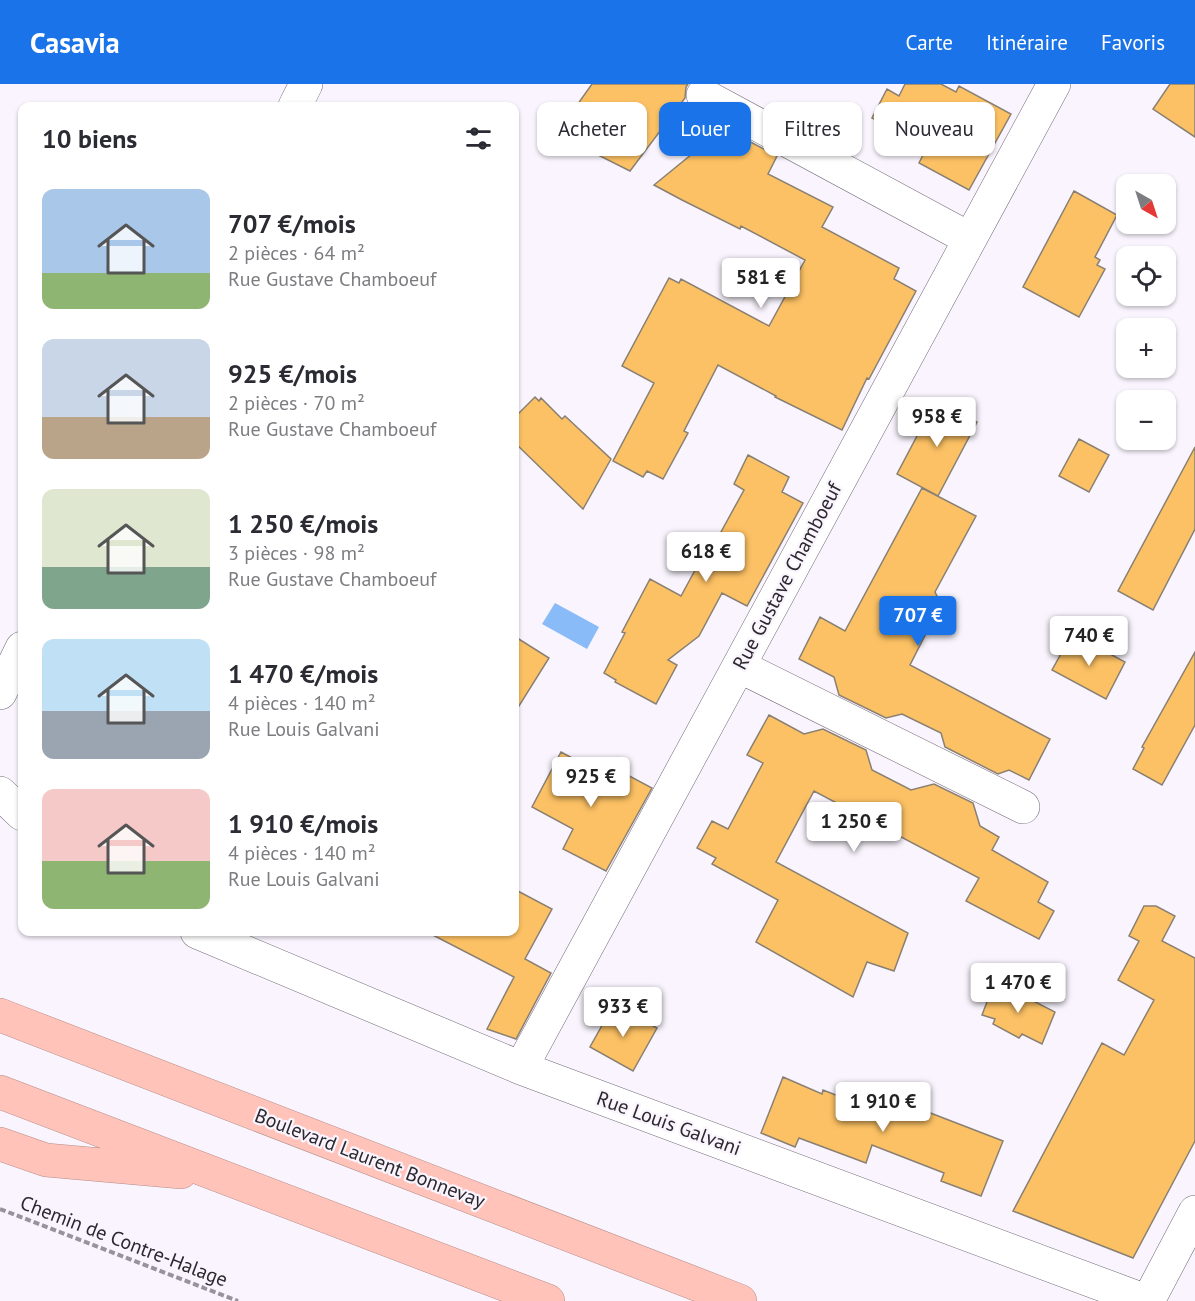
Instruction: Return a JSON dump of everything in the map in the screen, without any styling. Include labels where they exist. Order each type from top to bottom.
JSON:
[{"type":"highway","name":"Boulevard Laurent Bonnevay","points":[[0,1015],[740,1301]]},
{"type":"highway","points":[[0,1092],[548,1301]]},
{"type":"highway","points":[[0,1144],[46,1160],[220,1176]]},
{"type":"street","points":[[297,102],[306,84]]},
{"type":"street","name":"Rue Gustave Chamboeuf","points":[[521,1068],[1054,84]]},
{"type":"street","points":[[703,95],[970,239]]},
{"type":"street","points":[[0,693],[18,656]]},
{"type":"street","points":[[739,666],[1023,807]]},
{"type":"street","points":[[0,793],[18,810]]},
{"type":"street","name":"Rue Louis Galvani","points":[[207,936],[521,1068],[1147,1301]]},
{"type":"street","points":[[1147,1301],[1195,1212]]},
{"type":"path","name":"Chemin de Contre-Halage","points":[[0,1209],[238,1301]]},
{"type":"water","points":[[555,603],[599,627],[587,649],[542,624]]},
{"type":"building","points":[[592,84],[688,84],[682,102],[659,102],[659,133],[647,148],[647,102],[579,102]]},
{"type":"building","points":[[905,84],[941,84],[956,92],[959,86],[989,102],[880,102],[887,89],[899,96]]},
{"type":"building","points":[[1170,84],[1195,84],[1195,137],[1153,109]]},
{"type":"building","points":[[995,105],[1011,114],[995,143]]},
{"type":"building","points":[[751,142],[763,149],[763,156],[777,156],[768,174],[833,207],[822,227],[899,268],[894,279],[916,291],[869,379],[867,378],[842,430],[775,397],[718,365],[684,431],[688,433],[663,479],[647,471],[643,477],[613,461],[654,383],[622,366],[669,278],[679,283],[681,279],[769,326],[805,260],[741,226],[740,229],[654,185],[690,156],[751,156]]},
{"type":"building","points":[[600,156],[641,156],[630,171]]},
{"type":"building","points":[[922,156],[988,156],[969,190],[919,163]]},
{"type":"building","points":[[1074,191],[1116,214],[1095,257],[1100,260],[1097,265],[1105,269],[1079,317],[1023,287]]},
{"type":"building","points":[[535,397],[539,401],[541,398],[562,419],[565,416],[611,459],[583,509],[519,447],[519,413]]},
{"type":"building","points":[[936,400],[977,422],[938,496],[897,474]]},
{"type":"building","points":[[1079,439],[1109,455],[1089,492],[1059,476]]},
{"type":"building","points":[[1195,447],[1195,529],[1153,610],[1118,591]]},
{"type":"building","points":[[748,455],[789,477],[782,492],[803,503],[747,606],[722,593],[699,636],[668,660],[677,665],[656,704],[615,682],[616,680],[604,673],[625,633],[622,632],[650,579],[681,596],[712,539],[716,541],[744,490],[734,484]]},
{"type":"building","points":[[922,488],[976,516],[935,592],[941,604],[910,665],[1050,739],[1029,780],[1009,770],[998,774],[945,747],[941,733],[902,714],[886,718],[839,695],[834,677],[799,659],[820,617],[845,631]]},
{"type":"building","points":[[1077,636],[1125,662],[1106,699],[1052,670],[1067,643],[1072,646]]},
{"type":"building","points":[[519,639],[549,658],[519,706]]},
{"type":"building","points":[[1195,652],[1195,725],[1162,785],[1133,769],[1144,748],[1142,747]]},
{"type":"building","points":[[769,715],[804,734],[823,729],[866,750],[872,770],[911,790],[934,784],[973,803],[980,826],[999,837],[992,850],[1048,882],[1038,902],[1054,911],[1039,939],[966,901],[979,878],[814,791],[776,862],[908,933],[894,971],[867,962],[853,997],[756,942],[778,900],[712,864],[716,858],[697,848],[712,821],[728,829],[763,763],[747,755]]},
{"type":"building","points":[[561,752],[615,781],[620,771],[652,788],[606,871],[563,849],[573,829],[532,807]]},
{"type":"building","points":[[519,892],[552,909],[525,959],[551,973],[516,1039],[487,1029],[514,977],[435,936],[519,936]]},
{"type":"building","points":[[1144,906],[1156,906],[1175,916],[1162,941],[1195,958],[1195,1141],[1133,1258],[1013,1211],[1102,1043],[1124,1055],[1154,1000],[1118,980],[1139,941],[1129,936]]},
{"type":"building","points":[[995,981],[1055,1012],[1042,1044],[1022,1034],[1019,1038],[993,1024],[995,1019],[982,1015]]},
{"type":"building","points":[[614,1004],[657,1028],[633,1071],[590,1047]]},
{"type":"building","points":[[783,1077],[822,1094],[823,1090],[841,1097],[844,1090],[885,1109],[889,1097],[1003,1141],[981,1196],[941,1181],[944,1173],[872,1145],[866,1163],[799,1138],[795,1147],[761,1133]]}]
